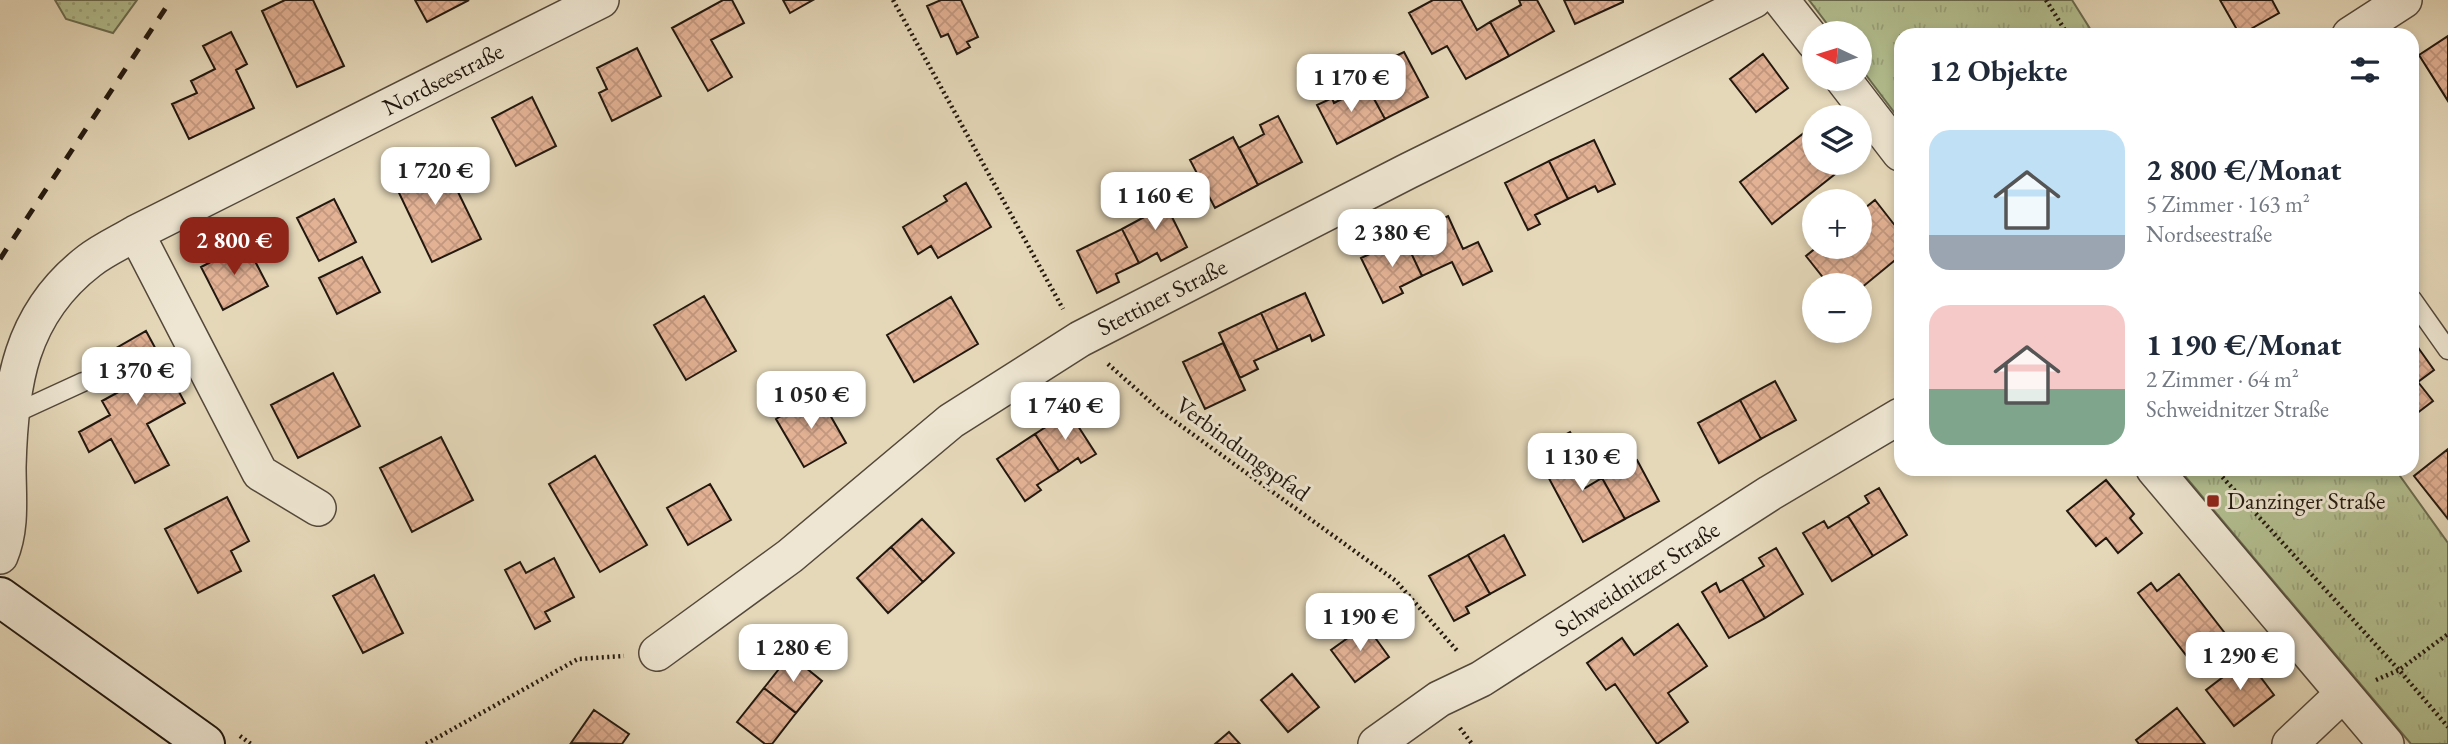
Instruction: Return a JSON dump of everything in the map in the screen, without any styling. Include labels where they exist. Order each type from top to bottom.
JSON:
[{"type":"main road","points":[[0,597],[205,744]]},
{"type":"street","name":"Nordseestraße","points":[[0,556],[8,537],[9,416],[17,369],[29,333],[50,300],[89,261],[136,233],[601,0]]},
{"type":"street","name":"Stettiner Straße","points":[[657,653],[790,556],[951,421],[1080,339],[1408,171],[1754,0]]},
{"type":"street","points":[[1781,0],[1802,27]]},
{"type":"street","points":[[2361,28],[2404,0]]},
{"type":"street","points":[[1852,91],[1894,145]]},
{"type":"street","points":[[136,233],[260,473],[318,508]]},
{"type":"street","name":"Schweidnitzer Straße","points":[[1376,744],[1439,699],[1481,679],[1770,493],[1894,420]]},
{"type":"street","points":[[2160,476],[2386,744]]},
{"type":"street","points":[[2290,744],[2343,694]]},
{"type":"lane","points":[[2419,309],[2448,350]]},
{"type":"lane","points":[[9,416],[83,382]]},
{"type":"path","name":"Verbindungspfad","points":[[893,0],[1080,339],[1162,412],[1396,581],[1481,679]]},
{"type":"path","points":[[2046,0],[2064,28]]},
{"type":"path","points":[[2221,476],[2448,727]]},
{"type":"path","points":[[2399,670],[2448,634]]},
{"type":"path","points":[[426,744],[578,659],[657,653]]},
{"type":"green space","points":[[55,0],[137,0],[113,33],[66,19]]},
{"type":"green space","points":[[1809,0],[2072,0],[2090,28],[1894,28],[1894,112],[1872,83],[1872,21],[1825,21]]},
{"type":"green space","points":[[2185,476],[2400,476],[2448,543],[2448,744],[2411,744]]},
{"type":"building","points":[[285,0],[313,0],[344,66],[297,87],[262,11]]},
{"type":"building","points":[[415,0],[469,0],[427,22]]},
{"type":"building","points":[[723,0],[732,0],[744,23],[711,40],[732,77],[708,91],[672,28]]},
{"type":"building","points":[[783,0],[813,0],[790,13]]},
{"type":"building","points":[[941,0],[961,0],[978,37],[967,42],[970,47],[957,54],[948,34],[941,37],[927,6]]},
{"type":"building","points":[[1433,0],[1461,0],[1477,30],[1490,22],[1509,56],[1466,79],[1447,46],[1432,54],[1409,13]]},
{"type":"building","points":[[1519,0],[1537,0],[1554,31],[1509,56],[1490,22],[1521,5]]},
{"type":"building","points":[[1564,0],[1623,0],[1623,2],[1575,24]]},
{"type":"building","points":[[2220,0],[2272,0],[2279,13],[2252,28],[2236,28]]},
{"type":"building","points":[[231,32],[247,64],[236,70],[254,108],[189,139],[172,104],[197,93],[191,81],[215,69],[203,46]]},
{"type":"building","points":[[2448,36],[2448,101],[2419,55]]},
{"type":"building","points":[[637,48],[661,96],[612,121],[599,93],[607,89],[597,68]]},
{"type":"building","points":[[1404,52],[1428,97],[1385,119],[1367,86],[1395,71],[1389,59]]},
{"type":"building","points":[[1763,54],[1788,88],[1756,112],[1730,79]]},
{"type":"building","points":[[1367,86],[1385,119],[1337,144],[1317,105],[1332,98],[1334,103]]},
{"type":"building","points":[[532,97],[556,146],[516,166],[492,118]]},
{"type":"building","points":[[1278,116],[1302,162],[1258,185],[1239,148],[1264,134],[1260,125]]},
{"type":"building","points":[[1802,134],[1802,175],[1834,175],[1816,189],[1802,189],[1802,200],[1772,224],[1740,182]]},
{"type":"building","points":[[1233,137],[1258,185],[1215,208],[1190,160]]},
{"type":"building","points":[[1594,140],[1615,184],[1598,192],[1595,186],[1568,199],[1549,161]]},
{"type":"building","points":[[438,151],[481,239],[432,262],[390,174]]},
{"type":"building","points":[[1549,161],[1568,199],[1535,215],[1540,224],[1528,230],[1505,183]]},
{"type":"building","points":[[966,183],[991,227],[938,258],[931,246],[918,254],[903,227],[947,201],[944,196]]},
{"type":"building","points":[[1160,193],[1187,247],[1161,261],[1157,253],[1139,263],[1122,229],[1148,215],[1142,202]]},
{"type":"building","points":[[334,199],[356,242],[319,261],[297,218]]},
{"type":"building","points":[[1875,200],[1894,224],[1894,261],[1872,279],[1872,273],[1819,273],[1808,259],[1872,259],[1872,202]]},
{"type":"building","points":[[1448,216],[1463,249],[1478,242],[1492,271],[1463,285],[1452,262],[1422,276],[1404,238]]},
{"type":"building","points":[[1122,229],[1139,263],[1116,274],[1119,282],[1097,293],[1077,251]]},
{"type":"building","points":[[1404,238],[1422,276],[1400,287],[1403,293],[1383,303],[1361,258]]},
{"type":"building","points":[[246,244],[268,286],[223,310],[201,267]]},
{"type":"building","points":[[362,257],[380,292],[337,314],[319,278]]},
{"type":"building","points":[[1305,293],[1324,335],[1312,341],[1310,335],[1278,350],[1261,313]]},
{"type":"building","points":[[704,296],[736,351],[686,380],[654,325]]},
{"type":"building","points":[[951,297],[978,344],[914,382],[887,335]]},
{"type":"building","points":[[1261,313],[1278,350],[1254,361],[1258,369],[1240,378],[1219,333]]},
{"type":"building","points":[[146,331],[185,403],[147,424],[169,465],[135,483],[111,439],[89,452],[79,432],[110,415],[102,401],[124,389],[106,354]]},
{"type":"building","points":[[1223,343],[1245,390],[1205,409],[1183,362]]},
{"type":"building","points":[[2419,349],[2434,370],[2419,381]]},
{"type":"building","points":[[333,373],[360,426],[298,458],[271,405]]},
{"type":"building","points":[[1775,381],[1796,420],[1761,439],[1740,400]]},
{"type":"building","points":[[2419,383],[2433,401],[2419,412]]},
{"type":"building","points":[[818,394],[846,443],[804,467],[776,419]]},
{"type":"building","points":[[1740,400],[1761,439],[1719,463],[1698,423]]},
{"type":"building","points":[[1069,412],[1096,454],[1081,463],[1078,458],[1059,471],[1035,434]]},
{"type":"building","points":[[1570,432],[1587,463],[1576,470],[1585,488],[1602,478],[1625,519],[1583,542],[1545,471],[1563,461],[1552,442]]},
{"type":"building","points":[[1035,434],[1059,471],[1037,485],[1041,490],[1025,501],[997,459]]},
{"type":"building","points":[[441,437],[473,500],[412,532],[380,468]]},
{"type":"building","points":[[2448,449],[2448,519],[2414,476],[2419,476],[2419,472]]},
{"type":"building","points":[[595,456],[647,545],[600,572],[549,484]]},
{"type":"building","points":[[1637,460],[1659,501],[1625,519],[1602,478]]},
{"type":"building","points":[[2106,480],[2134,514],[2130,518],[2142,533],[2118,553],[2106,538],[2096,546],[2067,511]]},
{"type":"building","points":[[710,484],[731,520],[688,545],[667,508]]},
{"type":"building","points":[[1879,488],[1907,535],[1873,556],[1848,516],[1869,503],[1865,496]]},
{"type":"building","points":[[227,497],[249,541],[231,551],[241,571],[198,593],[165,529]]},
{"type":"building","points":[[1848,516],[1873,556],[1832,581],[1803,533],[1824,521],[1828,528]]},
{"type":"building","points":[[922,519],[954,553],[923,582],[891,547]]},
{"type":"building","points":[[1504,535],[1525,575],[1490,594],[1468,555]]},
{"type":"building","points":[[891,547],[923,582],[888,613],[857,578]]},
{"type":"building","points":[[1776,548],[1803,594],[1765,618],[1742,579],[1764,566],[1759,558]]},
{"type":"building","points":[[1468,555],[1490,594],[1466,607],[1469,613],[1454,621],[1429,576]]},
{"type":"building","points":[[554,558],[574,597],[545,612],[550,621],[535,629],[505,570],[520,562],[526,573]]},
{"type":"building","points":[[2179,574],[2231,641],[2196,668],[2138,593],[2151,583],[2157,591]]},
{"type":"building","points":[[374,575],[403,633],[363,653],[333,596]]},
{"type":"building","points":[[1742,579],[1765,618],[1729,638],[1702,592],[1716,583],[1720,592]]},
{"type":"building","points":[[1678,624],[1707,666],[1668,693],[1688,722],[1657,744],[1615,684],[1606,690],[1587,663],[1622,638],[1634,655]]},
{"type":"building","points":[[1366,625],[1389,657],[1355,682],[1331,650]]},
{"type":"building","points":[[790,655],[822,681],[796,713],[764,688]]},
{"type":"building","points":[[2247,659],[2274,695],[2234,726],[2206,690]]},
{"type":"building","points":[[1292,674],[1319,707],[1288,732],[1261,700]]},
{"type":"building","points":[[764,688],[796,713],[772,744],[765,744],[737,722]]},
{"type":"building","points":[[2177,708],[2205,744],[2139,744],[2136,740]]},
{"type":"building","points":[[594,710],[629,734],[622,744],[571,743]]},
{"type":"building","points":[[1229,732],[1240,744],[1215,744]]},
{"type":"railway","points":[[0,259],[171,0]]},
{"type":"place","name":"Danzinger Straße","points":[[2213,501]]}]
